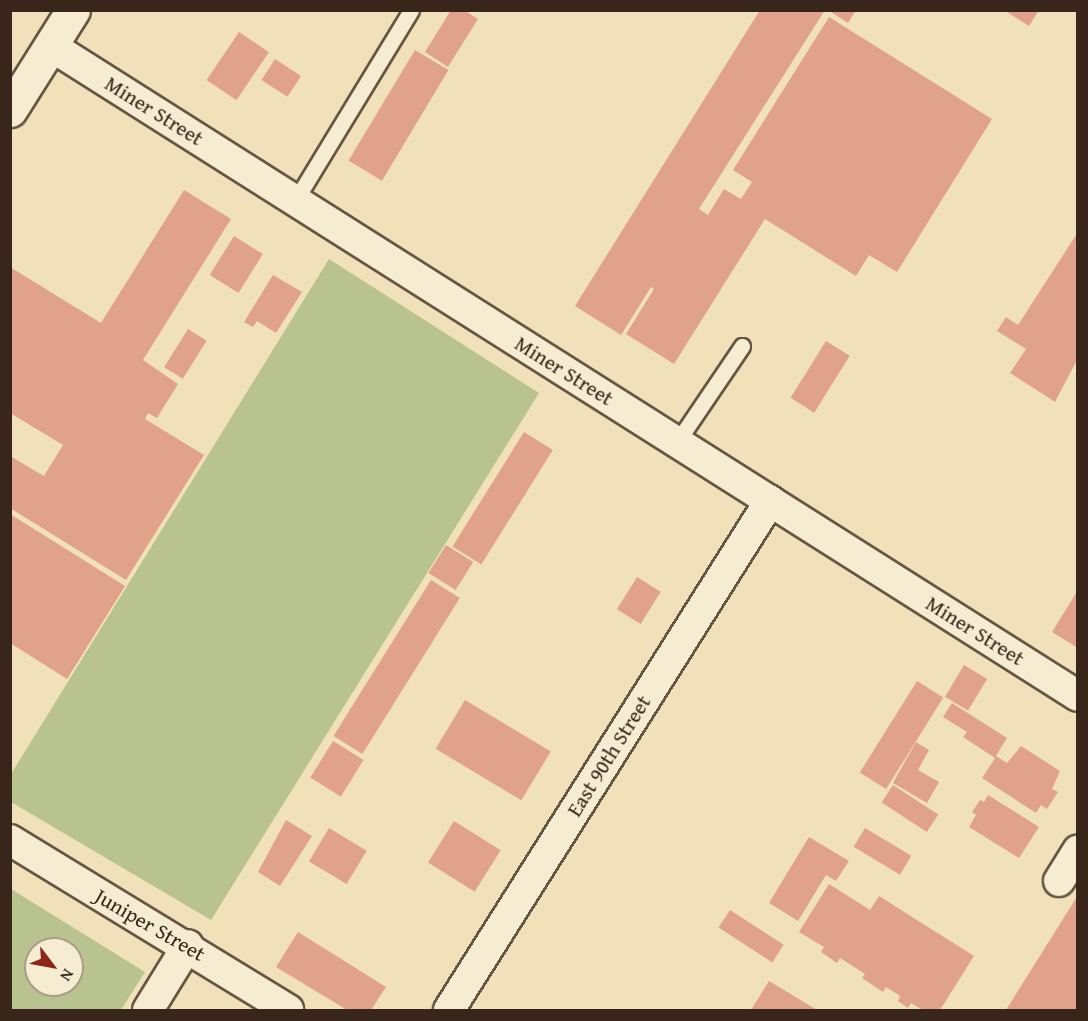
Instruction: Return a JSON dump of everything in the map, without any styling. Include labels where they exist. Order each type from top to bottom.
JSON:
[{"type":"street","points":[[10,110],[73,10]]},
{"type":"street","name":"Miner Street","points":[[51,46],[1077,696]]},
{"type":"street","name":"East 90th Street","points":[[449,1011],[770,501]]},
{"type":"street","name":"Juniper Street","points":[[10,840],[188,945],[288,1011]]},
{"type":"street","points":[[1059,881],[1077,851]]},
{"type":"street","points":[[148,1011],[188,945]]},
{"type":"lane","points":[[295,201],[411,10]]},
{"type":"lane","points":[[677,442],[742,346]]},
{"type":"green space","points":[[329,259],[539,393],[211,920],[11,802],[11,774]]},
{"type":"green space","points":[[11,889],[145,972],[121,1010],[11,1010]]},
{"type":"building","points":[[451,10],[464,10],[478,19],[448,67],[425,52]]},
{"type":"building","points":[[760,10],[825,10],[699,209],[708,215],[724,189],[741,199],[752,182],[733,170],[829,17],[992,119],[897,272],[869,255],[856,276],[765,219],[674,364],[626,334],[654,289],[651,287],[621,335],[575,306]]},
{"type":"building","points":[[828,10],[856,10],[848,23]]},
{"type":"building","points":[[1004,10],[1039,10],[1029,26]]},
{"type":"building","points":[[239,32],[269,52],[236,100],[207,80]]},
{"type":"building","points":[[415,50],[448,70],[382,181],[349,161]]},
{"type":"building","points":[[275,59],[301,76],[287,97],[261,80]]},
{"type":"building","points":[[184,190],[231,219],[143,360],[178,384],[157,418],[148,413],[145,419],[204,455],[126,580],[10,508],[10,456],[44,476],[63,445],[10,413],[10,267],[101,323]]},
{"type":"building","points":[[1078,232],[1078,358],[1055,402],[1010,373],[1026,349],[997,331],[1006,317],[1018,325]]},
{"type":"building","points":[[234,236],[263,254],[238,293],[210,275]]},
{"type":"building","points":[[273,275],[302,292],[276,333],[257,321],[253,327],[244,322]]},
{"type":"building","points":[[188,329],[207,341],[183,379],[164,367]]},
{"type":"building","points":[[826,341],[850,356],[814,413],[790,398]]},
{"type":"building","points":[[524,432],[553,450],[481,565],[452,546]]},
{"type":"building","points":[[10,514],[125,586],[67,679],[10,643]]},
{"type":"building","points":[[446,545],[473,562],[456,590],[429,573]]},
{"type":"building","points":[[637,577],[661,592],[641,624],[617,609]]},
{"type":"building","points":[[431,580],[460,598],[362,754],[333,736]]},
{"type":"building","points":[[1078,590],[1078,648],[1052,632]]},
{"type":"building","points":[[964,665],[987,679],[968,711],[945,697]]},
{"type":"building","points":[[917,681],[943,697],[886,789],[860,773]]},
{"type":"building","points":[[465,700],[551,752],[521,800],[436,749]]},
{"type":"building","points":[[952,703],[1007,738],[996,756],[1007,763],[1021,746],[1060,771],[1052,789],[1058,792],[1047,809],[1041,805],[1036,813],[982,778],[995,758],[963,737],[967,732],[943,717]]},
{"type":"building","points":[[333,741],[364,760],[341,797],[310,777]]},
{"type":"building","points":[[916,742],[929,750],[918,770],[939,782],[927,803],[893,783]]},
{"type":"building","points":[[893,785],[938,814],[927,832],[882,803]]},
{"type":"building","points":[[988,795],[1039,827],[1019,858],[969,827],[976,815],[972,812],[980,800],[984,802]]},
{"type":"building","points":[[286,820],[312,836],[280,886],[258,872]]},
{"type":"building","points":[[454,821],[501,850],[475,892],[428,863]]},
{"type":"building","points":[[329,828],[367,851],[347,884],[309,861]]},
{"type":"building","points":[[865,828],[911,856],[900,875],[854,847]]},
{"type":"building","points":[[809,837],[849,861],[836,881],[826,875],[798,921],[769,903]]},
{"type":"building","points":[[829,884],[870,910],[879,896],[974,956],[940,1010],[923,1010],[911,1003],[908,1008],[898,1001],[900,996],[886,987],[883,992],[862,978],[865,974],[840,958],[837,963],[821,952],[824,947],[799,932]]},
{"type":"building","points":[[1078,895],[1078,1010],[1006,1010]]},
{"type":"building","points":[[730,910],[784,945],[772,962],[719,928]]},
{"type":"building","points":[[298,932],[386,987],[371,1010],[347,1010],[276,967]]},
{"type":"building","points":[[769,981],[817,1010],[751,1010]]}]
